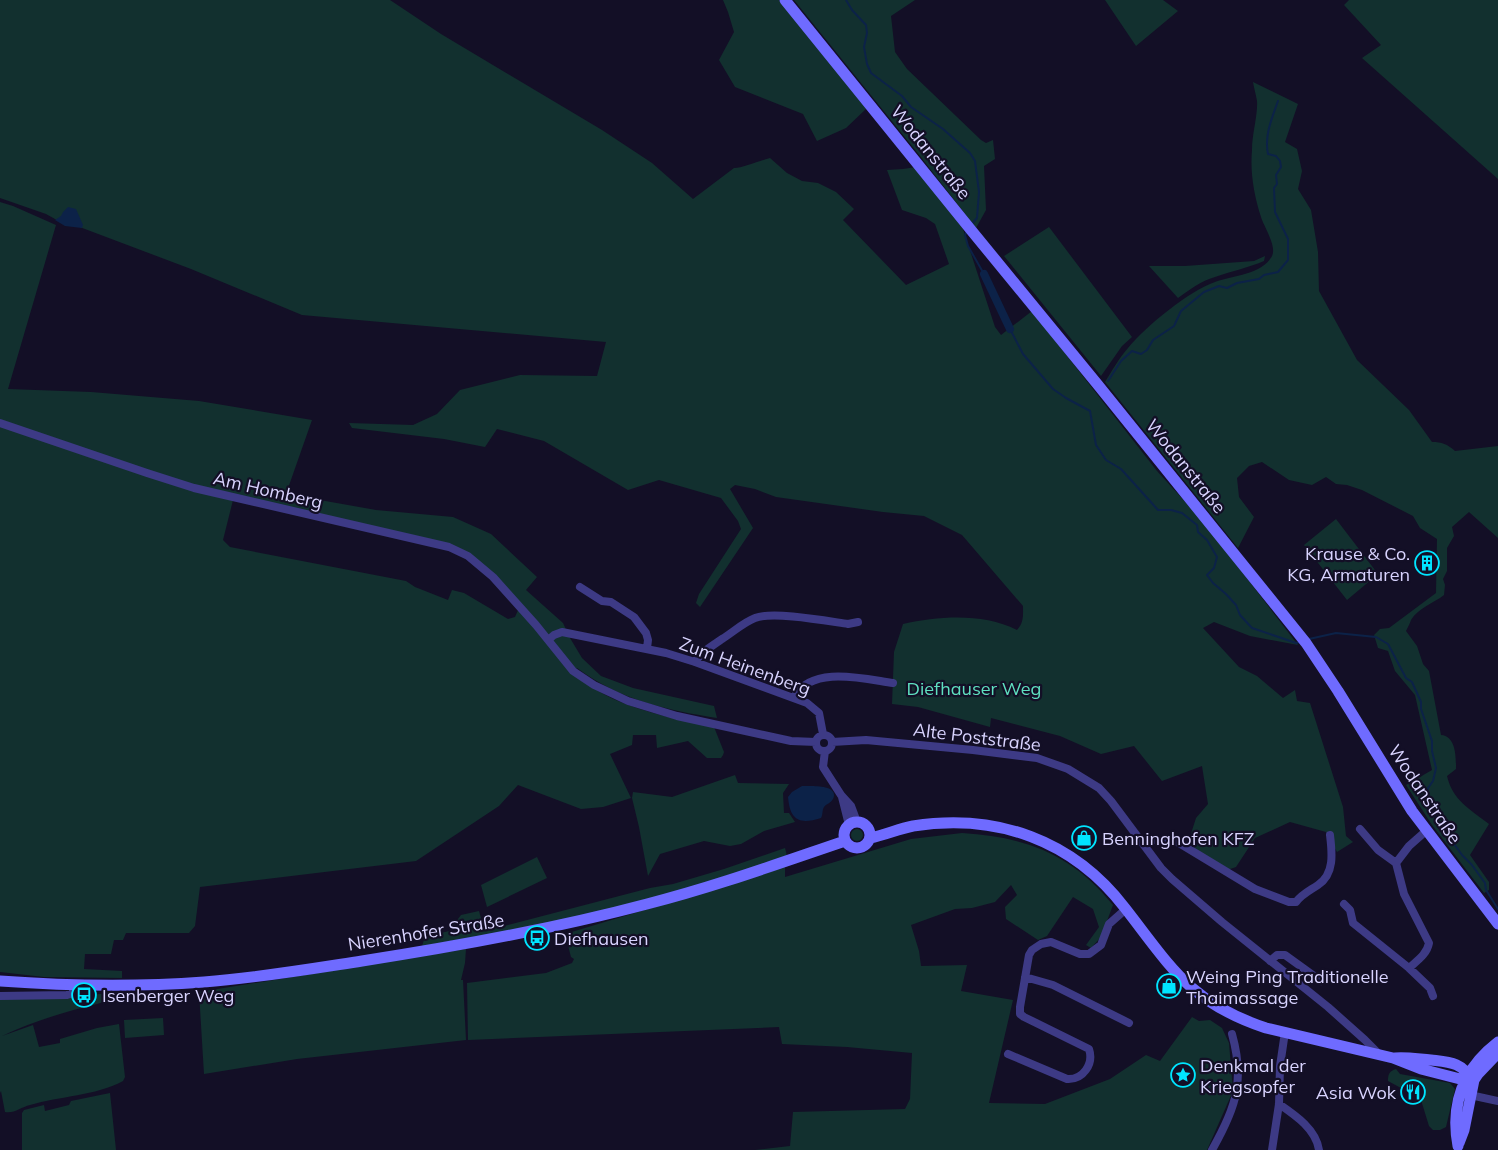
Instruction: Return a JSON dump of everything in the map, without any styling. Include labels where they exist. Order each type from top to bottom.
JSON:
[{"type":"main road","name":"Wodanstraße","points":[[785,0],[1303,640],[1338,691],[1426,831],[1498,924]]},
{"type":"main road","points":[[861,828],[866,845],[859,848],[850,846],[845,841],[844,833],[861,828],[896,830],[934,824],[967,822],[996,826],[1024,834],[1062,850],[1105,884],[1172,969],[1200,995],[1221,1009],[1247,1022],[1379,1054],[1421,1069],[1470,1081]]},
{"type":"main road","name":"Nierenhofer Straße","points":[[0,982],[74,985],[153,985],[206,982],[273,974],[470,944],[535,931],[691,892],[845,841]]},
{"type":"main road","points":[[1393,1058],[1411,1057],[1455,1064],[1496,1048]]},
{"type":"main road","points":[[1458,1148],[1455,1124],[1460,1093],[1496,1048]]},
{"type":"main road","points":[[1455,1064],[1470,1081],[1464,1130],[1458,1148]]},
{"type":"street","name":"Am Homberg","points":[[0,423],[194,488],[449,547],[468,556],[493,577],[517,602],[548,640]]},
{"type":"street","points":[[580,587],[602,601],[611,602],[634,618],[646,633],[648,640],[647,648]]},
{"type":"street","points":[[695,662],[702,653],[754,618],[778,616],[848,624],[858,622]]},
{"type":"street","name":"Zum Heinenberg","points":[[548,640],[554,634],[562,632],[647,648],[695,662],[807,703],[819,713],[823,734]]},
{"type":"street","points":[[548,640],[573,671],[594,685],[628,701],[677,716],[791,741],[816,742]]},
{"type":"street","points":[[794,697],[799,690],[824,677],[844,677],[892,684]]},
{"type":"street","points":[[816,742],[823,734],[829,736],[832,742],[831,747],[825,751],[823,767],[841,795],[851,806],[861,828]]},
{"type":"street","name":"Alte Poststraße","points":[[832,742],[866,740],[973,750],[1045,760],[1068,769],[1099,788],[1172,879],[1328,1007],[1379,1054]]},
{"type":"street","points":[[816,742],[818,747],[825,751]]},
{"type":"street","points":[[1360,829],[1378,850],[1396,863],[1404,894],[1429,942],[1424,955],[1409,968]]},
{"type":"street","points":[[1396,863],[1409,846],[1426,831]]},
{"type":"street","points":[[1144,844],[1150,840],[1174,840],[1255,890],[1289,902],[1296,902],[1300,896],[1322,883],[1326,876],[1332,858],[1330,835]]},
{"type":"street","points":[[1344,904],[1350,910],[1354,922],[1409,968],[1430,988],[1433,996]]},
{"type":"street","points":[[1008,1054],[1071,1080],[1079,1076],[1087,1068],[1090,1061],[1089,1049],[1020,1014],[1029,955],[1036,947],[1046,942],[1051,942],[1080,954],[1090,954],[1100,945],[1109,924],[1126,909]]},
{"type":"street","points":[[1270,961],[1277,955],[1285,955],[1321,981]]},
{"type":"street","points":[[1025,977],[1052,985],[1129,1024]]},
{"type":"street","points":[[0,996],[67,995],[73,992],[74,985]]},
{"type":"street","points":[[1272,1150],[1279,1104],[1280,1066],[1285,1032]]},
{"type":"street","points":[[1212,1150],[1236,1093],[1237,1062],[1232,1034]]},
{"type":"street","points":[[1470,1081],[1498,1101]]},
{"type":"street","points":[[1279,1104],[1295,1115],[1312,1132],[1320,1150]]},
{"type":"green space","name":"Diefhauser Weg","points":[[0,0],[390,0],[441,34],[602,130],[652,163],[693,199],[734,168],[770,158],[787,173],[802,181],[818,183],[836,192],[854,209],[843,220],[906,285],[949,264],[935,224],[926,218],[902,210],[887,170],[916,167],[963,229],[995,327],[1001,335],[1032,311],[1157,471],[1220,543],[1298,645],[1250,636],[1214,622],[1203,628],[1239,667],[1257,676],[1283,698],[1295,690],[1297,701],[1310,703],[1343,807],[1346,836],[1353,842],[1337,852],[1326,832],[1290,822],[1255,838],[1236,867],[1227,870],[1188,843],[1196,818],[1208,804],[1202,766],[1162,781],[1134,746],[1101,754],[1060,736],[991,718],[990,727],[918,707],[892,704],[894,652],[903,624],[932,619],[961,618],[990,621],[1017,630],[1023,619],[1023,606],[962,535],[924,516],[776,497],[755,489],[735,485],[730,489],[753,528],[700,607],[696,603],[699,594],[741,529],[738,521],[721,498],[659,480],[628,490],[544,441],[497,429],[485,447],[444,439],[352,428],[349,423],[413,425],[437,414],[460,390],[520,375],[597,376],[606,342],[302,315],[191,269],[77,226],[64,224],[46,214],[0,198]]},
{"type":"green space","points":[[723,0],[779,0],[867,108],[846,128],[817,141],[803,114],[735,87],[719,60],[734,32]]},
{"type":"green space","points":[[794,0],[915,0],[891,16],[895,52],[907,69],[981,140],[986,143],[993,140],[995,159],[984,166],[986,210],[976,228],[920,156]]},
{"type":"green space","points":[[1105,0],[1163,0],[1178,11],[1136,46]]},
{"type":"green space","points":[[1349,0],[1498,0],[1498,179],[1362,58],[1381,45],[1344,5]]},
{"type":"green space","points":[[1253,82],[1298,104],[1285,142],[1297,149],[1302,171],[1298,189],[1311,210],[1318,252],[1319,291],[1357,360],[1409,410],[1432,442],[1439,442],[1455,451],[1498,446],[1498,538],[1469,512],[1452,527],[1454,536],[1447,548],[1447,571],[1443,579],[1445,585],[1444,595],[1418,612],[1411,620],[1406,631],[1417,646],[1423,664],[1429,671],[1441,735],[1450,739],[1454,748],[1456,769],[1447,776],[1453,792],[1463,804],[1489,824],[1470,855],[1489,882],[1489,890],[1484,893],[1432,825],[1406,785],[1432,770],[1415,695],[1395,671],[1388,651],[1378,648],[1374,635],[1380,629],[1389,628],[1436,593],[1437,539],[1420,528],[1413,516],[1362,490],[1336,484],[1326,477],[1312,485],[1289,480],[1262,462],[1249,466],[1237,478],[1239,497],[1254,517],[1238,548],[1105,382],[1128,348],[1168,310],[1193,293],[1215,282],[1254,271],[1272,256],[1273,247],[1259,209],[1252,176],[1252,144],[1257,106]]},
{"type":"green space","points":[[0,202],[56,225],[8,389],[91,392],[199,401],[312,420],[286,494],[376,510],[453,517],[491,534],[537,577],[526,590],[563,623],[582,658],[601,676],[633,688],[714,706],[717,718],[644,702],[610,688],[577,668],[573,673],[605,695],[619,701],[651,712],[714,727],[724,752],[721,758],[707,758],[688,741],[657,748],[656,735],[633,735],[632,745],[610,754],[631,798],[603,807],[581,809],[518,785],[499,806],[416,861],[200,887],[195,926],[189,933],[126,933],[123,940],[114,940],[111,954],[85,954],[84,969],[122,971],[122,978],[44,977],[0,972],[0,426],[233,500],[223,540],[230,547],[406,581],[415,587],[448,600],[452,590],[464,593],[508,619],[515,617],[519,608],[470,554],[196,486],[0,421]]},
{"type":"green space","points":[[1049,227],[1132,337],[1122,346],[1101,376],[1004,256]]},
{"type":"green space","points":[[1265,256],[1264,261],[1205,281],[1178,298],[1149,266],[1185,266],[1254,261]]},
{"type":"green space","points":[[1336,519],[1378,574],[1347,600],[1304,545]]},
{"type":"green space","points":[[735,775],[738,783],[789,784],[783,793],[784,813],[789,813],[795,822],[764,831],[741,844],[730,846],[704,841],[660,854],[648,876],[632,798],[633,792],[672,797]]},
{"type":"green space","points":[[855,829],[859,829],[863,835],[859,841],[855,841],[851,837],[851,833]]},
{"type":"green space","points":[[962,833],[1007,839],[1046,851],[1081,873],[1113,905],[1101,937],[1091,948],[1086,945],[1099,927],[1093,909],[1073,897],[1047,936],[1038,940],[1006,919],[1005,907],[1017,895],[1011,885],[995,902],[972,908],[955,909],[911,925],[919,951],[921,966],[967,965],[961,991],[1013,1000],[989,1103],[1045,1104],[1110,1079],[1146,1055],[1160,1061],[1192,1017],[1199,1021],[1210,1020],[1222,1028],[1229,1043],[1233,1091],[1207,1150],[755,1150],[790,1146],[793,1112],[905,1109],[910,1099],[912,1053],[782,1044],[779,1027],[468,1040],[467,983],[546,973],[572,963],[574,959],[571,957],[565,934],[785,866],[785,877],[911,839]]},
{"type":"green space","points":[[785,848],[787,856],[673,893],[544,925],[422,946],[425,937],[449,931],[461,915],[479,911],[484,929],[500,927],[650,888],[673,884]]},
{"type":"green space","points":[[537,857],[547,878],[487,907],[481,885]]},
{"type":"green space","points":[[466,949],[461,980],[463,980],[466,1040],[297,1059],[204,1074],[199,992]]},
{"type":"green space","points":[[108,993],[115,997],[37,1022],[2,1036],[33,1025],[39,1047],[60,1043],[60,1039],[97,1028],[119,1024],[125,1077],[123,1081],[101,1090],[41,1102],[11,1112],[5,1112],[1,1091],[0,1093],[0,999],[67,998]]},
{"type":"green space","points":[[163,1018],[164,1035],[125,1038],[124,1020]]},
{"type":"green space","points":[[1396,1069],[1400,1074],[1450,1083],[1455,1089],[1446,1127],[1440,1130],[1433,1130],[1429,1126],[1421,1100],[1424,1091],[1411,1084],[1401,1088],[1388,1081],[1389,1074]]},
{"type":"green space","points":[[110,1093],[116,1150],[22,1150],[22,1113],[24,1110],[44,1105],[45,1111],[69,1105],[71,1101]]},
{"type":"water","points":[[68,207],[76,209],[83,225],[82,228],[65,226],[55,220]]},
{"type":"water","points":[[802,786],[828,788],[834,794],[831,802],[824,807],[821,818],[807,821],[801,820],[797,819],[791,811],[788,797]]},
{"type":"waterway","points":[[846,0],[852,10],[866,25],[867,33],[864,47],[867,64],[871,73],[902,96],[911,107],[943,129],[970,153],[975,161],[979,192],[977,218],[971,225]]},
{"type":"waterway","points":[[1108,381],[1121,361],[1132,351],[1141,354],[1147,350],[1153,340],[1174,326],[1181,311],[1204,292],[1219,286],[1227,288],[1237,283],[1259,279],[1264,275],[1278,272],[1288,260],[1288,239],[1275,212],[1274,188],[1277,184],[1276,175],[1281,167],[1280,161],[1276,156],[1268,154],[1267,147],[1269,127],[1278,101]]},
{"type":"waterway","points":[[967,231],[965,235],[968,246],[984,274]]},
{"type":"waterway","points":[[984,274],[1010,329]]},
{"type":"waterway","points":[[1010,329],[1023,354],[1053,389],[1090,411],[1096,445],[1106,460],[1121,469],[1158,510],[1171,510],[1182,513],[1197,525],[1198,532],[1207,540],[1217,557],[1214,568],[1207,575],[1236,605],[1240,615],[1252,628],[1296,643],[1300,642]]},
{"type":"waterway","points":[[1309,639],[1336,633],[1376,637],[1388,644],[1406,678],[1412,682],[1421,702],[1421,709],[1432,741],[1436,768],[1433,781],[1428,788],[1427,800],[1432,813],[1485,883],[1486,890],[1498,909]]},
{"type":"place","name":"Krause & Co. KG, Armaturen","points":[[1427,563]]},
{"type":"place","name":"Benninghofen KFZ","points":[[1084,838]]},
{"type":"place","name":"Diefhausen","points":[[537,938]]},
{"type":"place","name":"Weing Ping Traditionelle Thaimassage","points":[[1169,986]]},
{"type":"place","name":"Isenberger Weg","points":[[84,995]]},
{"type":"place","name":"Denkmal der Kriegsopfer","points":[[1183,1075]]},
{"type":"place","name":"Asia Wok","points":[[1413,1092]]}]
